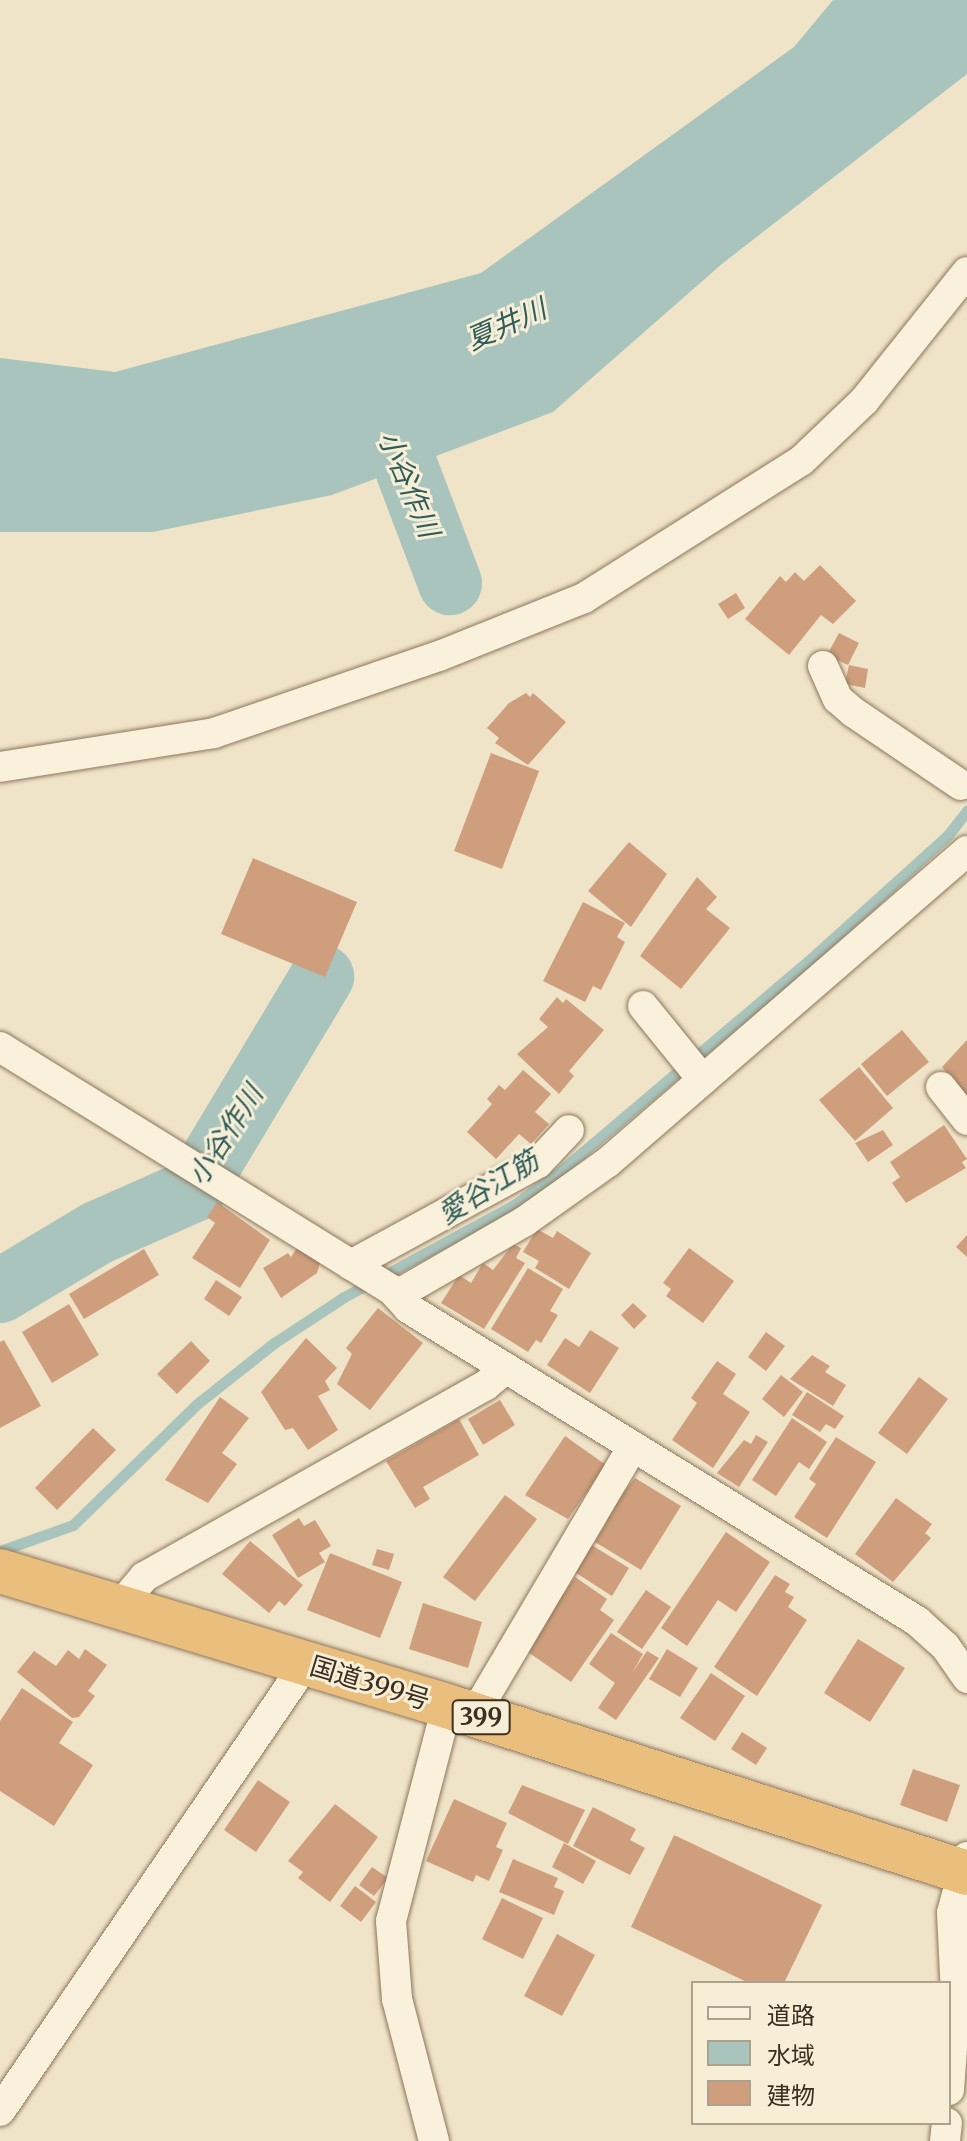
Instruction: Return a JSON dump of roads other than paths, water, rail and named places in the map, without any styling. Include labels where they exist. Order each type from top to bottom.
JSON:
[{"type":"highway","name":"国道399号","points":[[0,1571],[461,1710],[964,1867]]},
{"type":"street","points":[[0,767],[214,733],[439,656],[584,598],[801,461],[864,401],[967,272]]},
{"type":"street","points":[[823,666],[845,705],[965,786]]},
{"type":"street","points":[[394,1293],[556,1200],[703,1080],[967,851]]},
{"type":"street","points":[[643,1006],[703,1080]]},
{"type":"street","points":[[0,1047],[351,1265],[394,1293],[408,1308],[917,1621],[945,1646],[967,1678]]},
{"type":"street","points":[[941,1087],[967,1120]]},
{"type":"street","points":[[351,1265],[538,1163],[569,1130]]},
{"type":"street","points":[[119,1607],[144,1577],[486,1385],[506,1368]]},
{"type":"street","points":[[434,2141],[397,1999],[391,1921],[461,1710],[633,1446]]},
{"type":"street","points":[[0,2111],[306,1663]]},
{"type":"street","points":[[951,2063],[956,1995],[950,1951],[964,1867]]},
{"type":"water","name":"夏井川","points":[[833,0],[967,0],[967,74],[723,263],[553,412],[332,495],[153,532],[0,532],[0,358],[115,372],[481,273],[794,47]]},
{"type":"waterway","name":"小谷作川","points":[[364,390],[402,456],[450,583]]},
{"type":"waterway","name":"愛谷江筋","points":[[0,1551],[73,1525],[197,1404],[274,1343],[344,1297],[514,1205],[557,1174],[816,954],[948,835],[967,811]]},
{"type":"waterway","name":"小谷作川","points":[[0,1291],[97,1233],[194,1190],[322,977]]}]
